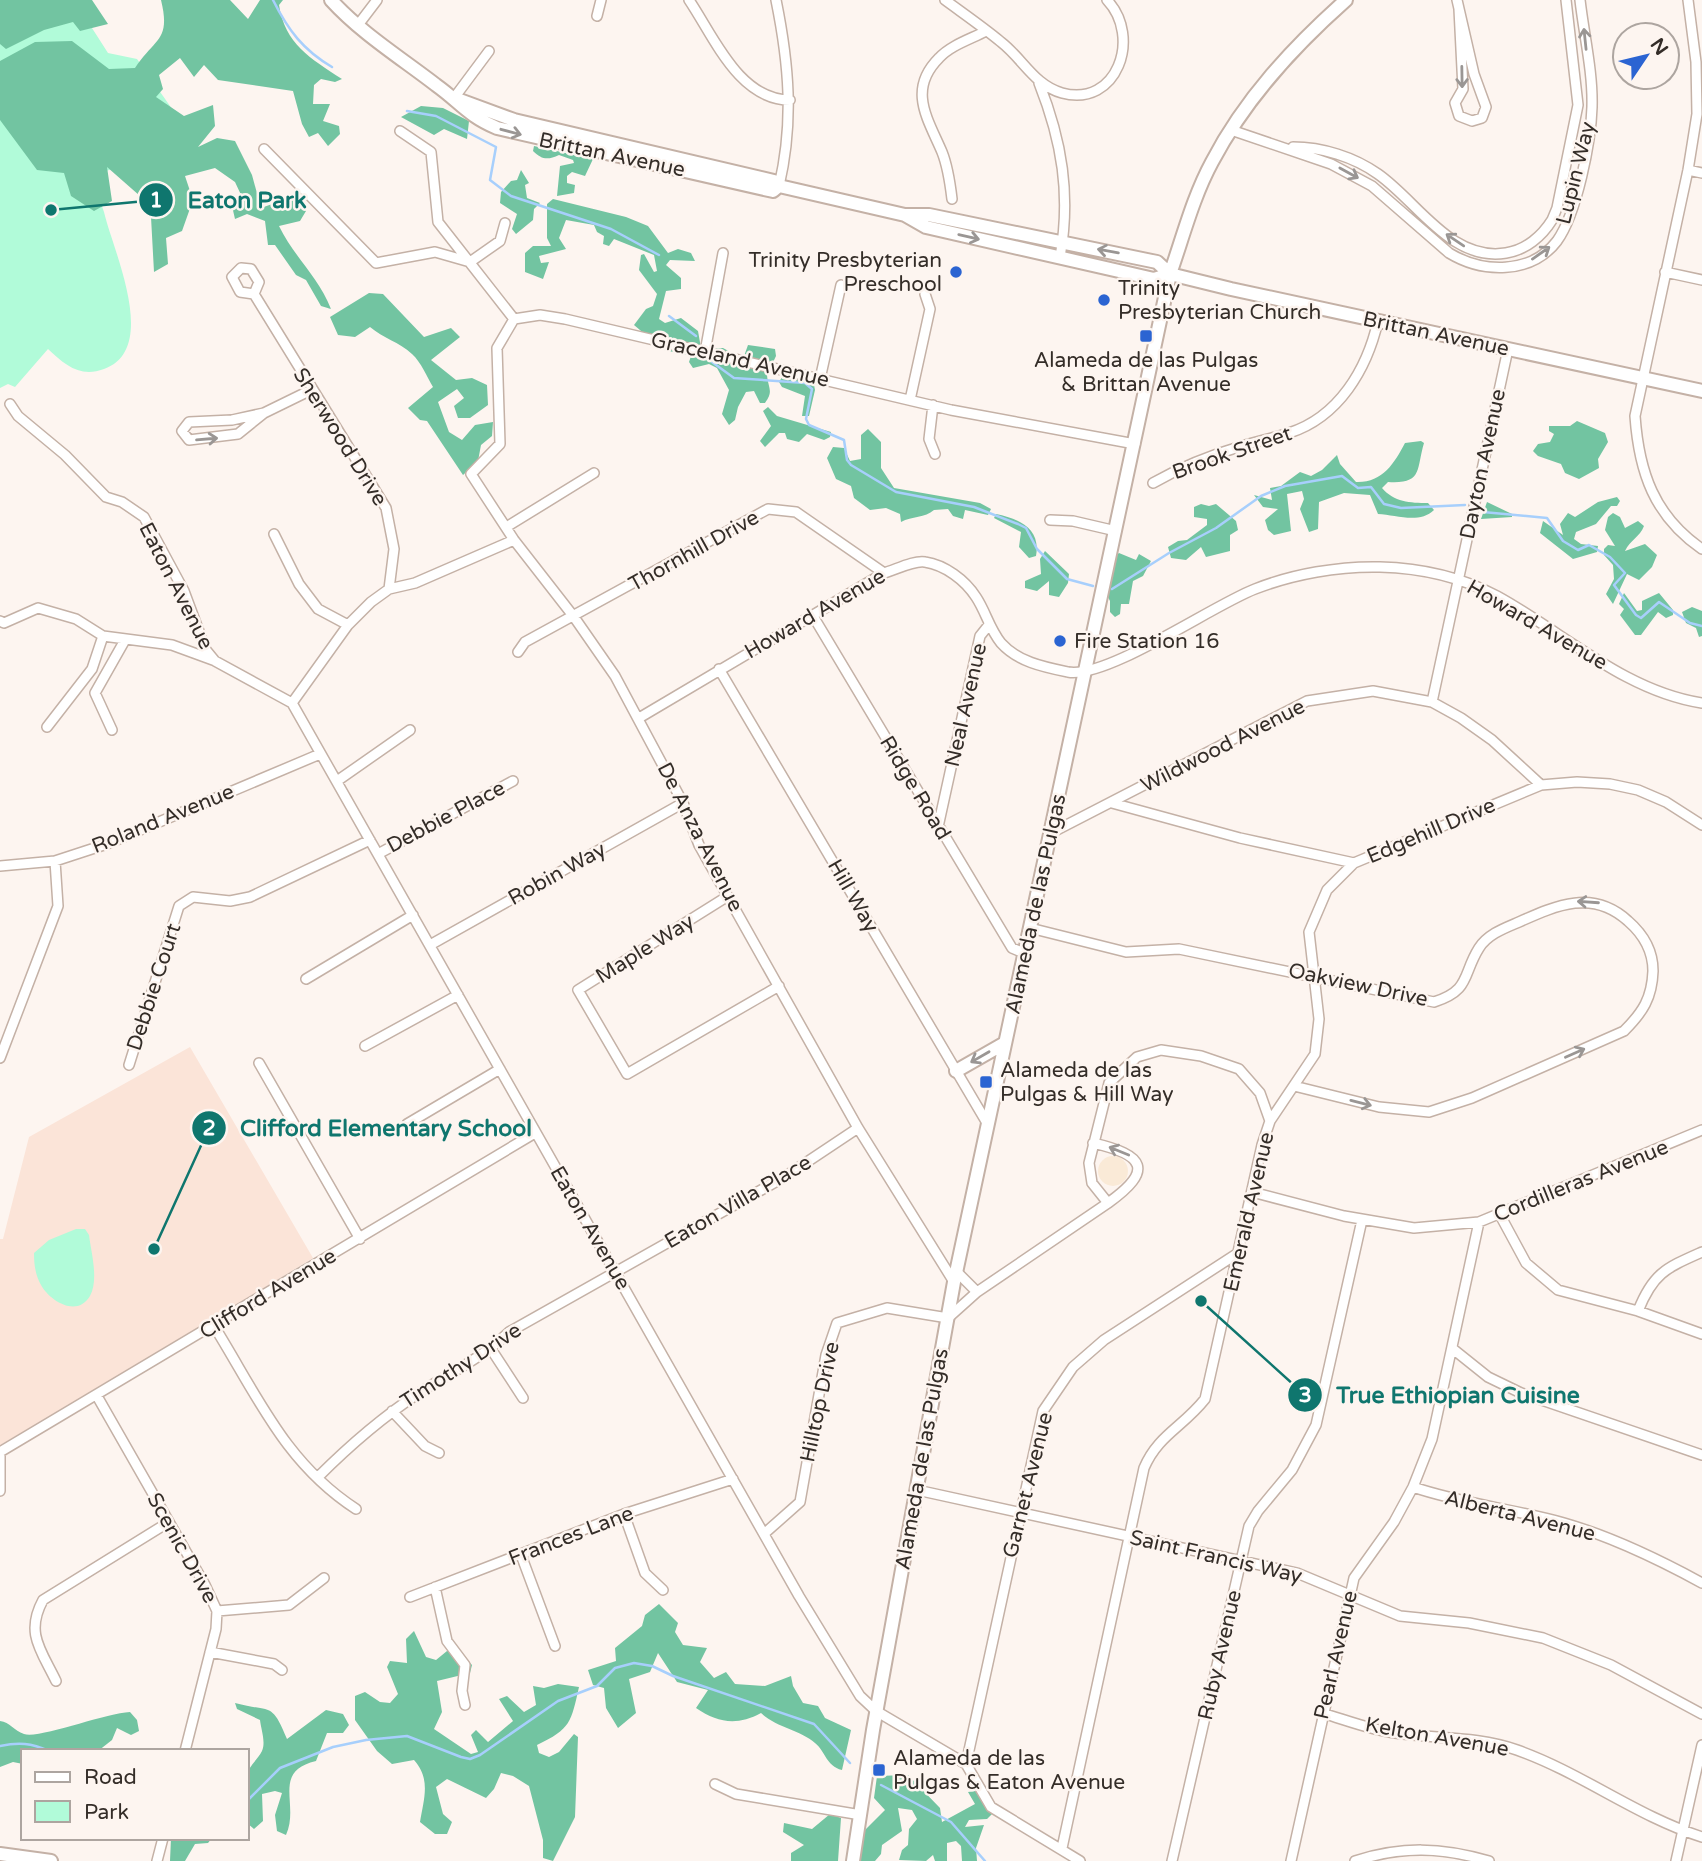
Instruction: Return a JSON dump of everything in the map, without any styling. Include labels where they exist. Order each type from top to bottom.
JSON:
[{"type":"main road","name":"Brittan Avenue","points":[[331,0],[358,25],[454,98],[514,120],[774,181],[779,186],[905,215],[929,215],[1157,262],[1170,274],[1702,391]]},
{"type":"main road","name":"Alameda de las Pulgas","points":[[853,1861],[876,1711],[955,1277],[1170,274],[1197,195],[1231,130],[1269,77],[1346,0]]},
{"type":"main road","name":"Brittan Avenue","points":[[905,215],[926,227],[1154,279],[1170,274]]},
{"type":"main road","points":[[956,1071],[1005,1042]]},
{"type":"main road","points":[[0,1854],[51,1861]]},
{"type":"street","points":[[358,25],[377,0]]},
{"type":"street","points":[[597,16],[601,0]]},
{"type":"street","points":[[690,0],[746,83],[765,97],[790,100]]},
{"type":"street","points":[[776,0],[788,57],[790,100],[788,140],[779,186]]},
{"type":"street","points":[[945,0],[1016,55],[1039,83],[1056,127],[1063,171],[1060,257]]},
{"type":"street","points":[[1039,83],[1064,93],[1083,93],[1096,89],[1109,80],[1121,62],[1125,33],[1107,0]]},
{"type":"street","name":"Lupin Way","points":[[1286,147],[1314,147],[1342,156],[1378,174],[1440,230],[1471,251],[1494,255],[1516,251],[1539,236],[1552,219],[1575,130],[1578,105],[1566,0]]},
{"type":"street","name":"Lupin Way","points":[[1231,130],[1331,164],[1372,186],[1464,262],[1492,269],[1512,267],[1532,260],[1555,244],[1566,226],[1591,128],[1592,104],[1580,0]]},
{"type":"street","points":[[1688,0],[1699,63],[1697,114],[1688,170],[1641,378],[1635,416],[1638,454],[1650,489],[1668,519],[1702,549]]},
{"type":"street","points":[[1458,5],[1474,74],[1486,107],[1482,118],[1472,121],[1459,116],[1455,103],[1462,89],[1458,5]]},
{"type":"street","points":[[952,199],[950,174],[926,122],[923,90],[930,70],[939,57],[986,31]]},
{"type":"street","points":[[454,98],[489,51]]},
{"type":"street","points":[[400,131],[431,152],[438,222],[514,319]]},
{"type":"street","points":[[264,149],[376,263],[435,252],[470,262]]},
{"type":"street","points":[[1688,170],[1702,173]]},
{"type":"street","points":[[470,262],[500,241],[505,223]]},
{"type":"street","points":[[705,352],[723,253]]},
{"type":"street","points":[[1665,272],[1702,280]]},
{"type":"street","points":[[820,379],[841,285]]},
{"type":"street","name":"Sherwood Drive","points":[[254,294],[386,508],[394,549],[389,589]]},
{"type":"street","points":[[909,400],[930,309],[925,294]]},
{"type":"street","name":"Graceland Avenue","points":[[514,319],[540,315],[552,317],[909,400],[1135,444]]},
{"type":"street","name":"De Anza Avenue","points":[[514,319],[497,348],[500,444],[471,474],[508,526],[514,540],[574,617],[639,718],[683,803],[699,845],[858,1128],[955,1277]]},
{"type":"street","name":"Brook Street","points":[[1153,482],[1184,466],[1290,433],[1326,412],[1352,384],[1366,361],[1378,321]]},
{"type":"street","name":"Dayton Avenue","points":[[1432,702],[1508,349]]},
{"type":"street","points":[[264,413],[232,420],[189,422],[182,431],[189,440],[238,434],[264,413],[311,390]]},
{"type":"street","name":"Eaton Avenue","points":[[10,404],[18,416],[65,455],[106,497],[122,502],[144,517],[184,591],[206,650],[215,661],[292,703],[535,1133],[860,1696],[876,1711],[966,1764],[991,1807],[1080,1861]]},
{"type":"street","points":[[933,405],[929,439],[935,454]]},
{"type":"street","points":[[508,526],[594,473]]},
{"type":"street","name":"Thornhill Drive","points":[[518,652],[525,642],[768,509],[796,512],[884,573]]},
{"type":"street","points":[[1050,520],[1073,521],[1116,531]]},
{"type":"street","points":[[274,534],[299,584],[318,609],[348,625]]},
{"type":"street","points":[[292,703],[348,625],[389,589],[415,583],[514,540]]},
{"type":"street","name":"Howard Avenue","points":[[639,718],[884,573],[923,561],[956,574],[977,597],[988,626],[1003,645],[1024,660],[1070,672],[1101,667],[1254,589],[1289,578],[1377,567],[1427,571],[1459,579],[1522,610],[1573,646],[1633,679],[1702,703]]},
{"type":"street","points":[[0,621],[4,623],[38,608],[76,619],[103,636],[172,645],[215,661]]},
{"type":"street","name":"Ridge Road","points":[[814,615],[1012,948],[1024,953]]},
{"type":"street","name":"Neal Avenue","points":[[938,827],[980,636],[988,626]]},
{"type":"street","points":[[47,727],[92,669],[103,636]]},
{"type":"street","points":[[112,730],[95,694],[124,639]]},
{"type":"street","name":"Hill Way","points":[[719,669],[987,1124]]},
{"type":"street","name":"Wildwood Avenue","points":[[1051,833],[1307,701],[1373,691],[1402,694],[1432,702],[1492,740],[1541,785]]},
{"type":"street","points":[[337,781],[410,730]]},
{"type":"street","name":"Roland Avenue","points":[[0,866],[55,861],[107,844],[320,754]]},
{"type":"street","name":"Debbie Place","points":[[378,854],[513,781]]},
{"type":"street","name":"Edgehill Drive","points":[[1112,803],[1240,838],[1354,863],[1541,785],[1610,783],[1638,790],[1666,802],[1702,825]]},
{"type":"street","name":"Robin Way","points":[[430,945],[683,803]]},
{"type":"street","name":"Debbie Court","points":[[129,1065],[179,906],[193,897],[230,901],[250,897],[370,840]]},
{"type":"street","points":[[0,1058],[58,906],[55,861]]},
{"type":"street","name":"Emerald Avenue","points":[[1062,1848],[1144,1468],[1153,1448],[1190,1418],[1205,1399],[1270,1121],[1315,1054],[1319,1035],[1309,932],[1327,890],[1354,863]]},
{"type":"street","name":"Maple Way","points":[[728,896],[578,990],[627,1074],[779,986]]},
{"type":"street","name":"Oakview Drive","points":[[1030,928],[1126,952],[1179,949],[1434,1002],[1450,997],[1467,981],[1480,947],[1493,934],[1556,905],[1574,901],[1599,903],[1620,913],[1643,934],[1653,962],[1652,993],[1643,1011],[1624,1031],[1472,1098],[1429,1112],[1379,1107],[1294,1086]]},
{"type":"street","points":[[306,979],[413,915]]},
{"type":"street","points":[[365,1046],[458,995]]},
{"type":"street","points":[[1108,1203],[1088,1175],[1093,1143],[1109,1083],[1137,1056],[1161,1050],[1201,1056],[1239,1069],[1260,1093],[1270,1121]]},
{"type":"street","points":[[258,1063],[360,1238]]},
{"type":"street","points":[[407,1124],[500,1069]]},
{"type":"street","name":"Eaton Villa Place","points":[[615,1271],[786,1176],[858,1128]]},
{"type":"street","name":"Cordilleras Avenue","points":[[1252,1192],[1362,1220],[1414,1228],[1479,1222],[1702,1130]]},
{"type":"street","name":"Clifford Avenue","points":[[0,1454],[535,1133]]},
{"type":"street","points":[[947,1318],[977,1292],[1130,1188],[1136,1181],[1135,1162],[1122,1150],[1093,1143]]},
{"type":"street","points":[[1500,1215],[1526,1263],[1558,1290],[1638,1311],[1702,1334]]},
{"type":"street","name":"Ruby Avenue","points":[[1172,1861],[1253,1518],[1292,1470],[1317,1424],[1362,1220]]},
{"type":"street","name":"Pearl Avenue","points":[[1291,1861],[1354,1577],[1381,1543],[1413,1487],[1432,1439],[1479,1222]]},
{"type":"street","name":"Garnet Avenue","points":[[966,1764],[1044,1411],[1073,1367],[1104,1340],[1238,1252]]},
{"type":"street","points":[[1638,1311],[1648,1286],[1665,1268],[1702,1252]]},
{"type":"street","name":"Timothy Drive","points":[[318,1476],[365,1431],[392,1411],[491,1349],[509,1332],[543,1315],[615,1271]]},
{"type":"street","points":[[955,1277],[977,1292]]},
{"type":"street","name":"Hilltop Drive","points":[[765,1533],[800,1502],[826,1355],[837,1323],[887,1308],[947,1318]]},
{"type":"street","points":[[214,1326],[282,1441],[356,1509]]},
{"type":"street","points":[[491,1349],[523,1398]]},
{"type":"street","points":[[1452,1349],[1488,1377],[1521,1393],[1702,1455]]},
{"type":"street","name":"Scenic Drive","points":[[97,1396],[217,1611],[210,1652],[185,1749]]},
{"type":"street","points":[[392,1411],[425,1446],[439,1453]]},
{"type":"street","points":[[0,1454],[1,1489]]},
{"type":"street","name":"Frances Lane","points":[[410,1597],[624,1514],[733,1479]]},
{"type":"street","name":"Alberta Avenue","points":[[1413,1487],[1454,1501],[1563,1523],[1621,1543],[1702,1583]]},
{"type":"street","name":"Saint Francis Way","points":[[918,1490],[1297,1573],[1400,1616],[1469,1623],[1543,1638],[1602,1660],[1702,1714]]},
{"type":"street","points":[[624,1514],[645,1573],[663,1590]]},
{"type":"street","points":[[56,1681],[33,1633],[34,1617],[43,1600],[169,1522]]},
{"type":"street","points":[[521,1555],[555,1646]]},
{"type":"street","points":[[217,1611],[289,1605],[324,1577]]},
{"type":"street","points":[[435,1587],[447,1641],[466,1665],[462,1691],[465,1704]]},
{"type":"street","points":[[210,1652],[274,1664],[282,1670]]},
{"type":"street","name":"Kelton Avenue","points":[[1322,1713],[1393,1733],[1473,1738],[1516,1750],[1555,1766],[1651,1819],[1702,1837]]},
{"type":"street","points":[[1676,1861],[1702,1745]]},
{"type":"street","points":[[715,1784],[736,1794],[861,1815]]},
{"type":"street","points":[[157,1861],[162,1840]]},
{"type":"street","points":[[1354,1861],[1383,1852],[1426,1848],[1457,1852],[1489,1861]]},
{"type":"shaded area","points":[[190,1047],[313,1258],[110,1382],[0,1445],[0,1239],[3,1239],[29,1137]]},
{"type":"shaded area","points":[[1113,1156],[1124,1160],[1128,1171],[1124,1182],[1113,1186],[1102,1182],[1098,1171],[1102,1160]]},
{"type":"green space","points":[[0,0],[74,0],[108,53],[137,59],[196,143],[106,171],[101,184],[100,199],[123,274],[131,321],[129,342],[120,358],[104,369],[80,371],[67,365],[48,349],[15,387],[8,384],[0,388]]},
{"type":"green space","points":[[0,0],[92,0],[108,24],[80,31],[73,22],[44,30],[6,49],[0,44]]},
{"type":"green space","points":[[161,0],[230,0],[248,19],[260,0],[283,0],[279,5],[282,19],[293,40],[310,57],[342,79],[335,82],[321,79],[314,85],[313,104],[330,104],[323,121],[339,126],[340,134],[328,146],[318,133],[309,137],[302,124],[293,91],[218,80],[204,65],[194,77],[180,58],[159,75],[163,89],[156,97],[184,116],[213,105],[215,126],[198,147],[217,138],[235,141],[252,175],[261,208],[286,199],[302,198],[306,211],[300,221],[279,226],[320,286],[331,309],[321,306],[306,280],[296,275],[275,245],[268,245],[265,221],[247,214],[235,219],[232,206],[242,197],[235,182],[215,168],[185,176],[193,200],[182,231],[166,238],[168,264],[154,272],[151,217],[168,205],[165,184],[150,199],[140,196],[107,167],[112,201],[94,211],[71,196],[64,173],[37,170],[0,120],[0,61],[35,42],[72,41],[109,69],[135,68],[162,32],[164,13]]},
{"type":"green space","points":[[421,106],[443,108],[469,121],[467,139],[444,129],[434,135],[401,117]]},
{"type":"green space","points":[[534,146],[593,159],[585,176],[572,172],[567,176],[567,183],[575,185],[574,193],[557,196],[560,166],[574,163],[573,160],[559,155],[542,158],[533,151]]},
{"type":"green space","points":[[521,170],[529,183],[525,185],[527,198],[540,203],[534,209],[533,220],[516,234],[512,229],[517,214],[500,203],[501,192],[511,181],[517,180]]},
{"type":"green space","points":[[553,199],[626,217],[648,226],[668,253],[678,249],[691,253],[695,261],[670,260],[666,265],[681,278],[681,289],[666,291],[659,319],[665,323],[681,318],[698,331],[701,348],[723,348],[743,359],[748,345],[775,349],[776,356],[767,375],[770,392],[765,403],[760,403],[754,391],[746,392],[735,420],[729,425],[722,414],[729,390],[717,368],[709,364],[693,368],[689,362],[691,356],[660,349],[658,333],[647,336],[634,325],[646,309],[653,306],[657,294],[639,270],[641,255],[644,254],[654,272],[657,271],[654,255],[614,239],[609,246],[603,244],[604,236],[597,232],[594,225],[566,220],[559,238],[566,249],[539,256],[541,263],[549,262],[543,279],[525,272],[525,253],[533,246],[551,246],[547,238],[547,204]]},
{"type":"green space","points":[[369,293],[383,294],[424,337],[451,328],[460,337],[431,360],[456,380],[472,378],[487,385],[488,405],[470,418],[458,418],[454,406],[464,398],[457,389],[438,402],[449,432],[462,440],[475,425],[493,422],[492,436],[481,445],[478,461],[463,475],[427,421],[420,420],[408,408],[433,387],[415,357],[370,327],[355,337],[338,335],[330,317]]},
{"type":"green space","points":[[784,374],[813,380],[815,390],[809,416],[802,416],[805,396],[782,387],[779,382]]},
{"type":"green space","points":[[768,407],[777,416],[831,432],[830,437],[824,440],[807,434],[799,442],[787,439],[785,433],[779,433],[765,447],[760,441],[771,426],[763,411]]},
{"type":"green space","points":[[1577,421],[1605,433],[1608,442],[1598,459],[1599,468],[1579,479],[1565,473],[1561,464],[1538,456],[1533,451],[1538,444],[1550,442],[1554,434],[1549,431],[1549,426],[1570,426]]},
{"type":"green space","points":[[868,429],[881,442],[881,468],[894,488],[980,503],[991,509],[988,515],[965,510],[963,519],[953,516],[948,509],[934,510],[901,522],[900,514],[886,508],[870,510],[854,498],[851,486],[836,479],[827,458],[833,447],[844,448],[850,461],[861,459],[861,435]]},
{"type":"green space","points":[[1405,443],[1424,443],[1413,478],[1388,482],[1382,488],[1403,501],[1428,503],[1434,510],[1428,514],[1408,518],[1378,514],[1370,495],[1344,493],[1319,502],[1318,529],[1309,532],[1300,509],[1304,499],[1302,491],[1287,494],[1291,531],[1274,535],[1268,530],[1265,520],[1278,509],[1263,507],[1254,495],[1272,500],[1270,488],[1281,486],[1300,472],[1311,476],[1322,470],[1337,455],[1340,464],[1356,482],[1373,479],[1392,465]]},
{"type":"green space","points":[[1617,497],[1620,501],[1617,506],[1611,506],[1596,524],[1576,532],[1574,539],[1581,544],[1598,546],[1597,552],[1573,559],[1540,533],[1543,521],[1563,535],[1560,524],[1568,513],[1575,517],[1598,502]]},
{"type":"green space","points":[[1487,502],[1512,514],[1512,517],[1481,519]]},
{"type":"green space","points":[[1216,504],[1236,521],[1238,530],[1230,535],[1230,551],[1206,557],[1201,547],[1186,560],[1171,558],[1168,547],[1178,541],[1187,540],[1207,525],[1207,519],[1194,517],[1194,507]]},
{"type":"green space","points":[[1613,513],[1620,517],[1625,528],[1638,521],[1644,526],[1625,551],[1645,544],[1657,555],[1652,567],[1639,580],[1627,574],[1613,604],[1606,594],[1614,579],[1613,565],[1604,555],[1604,549],[1608,545],[1615,546],[1605,530],[1608,517]]},
{"type":"green space","points":[[996,514],[1021,522],[1032,532],[1037,547],[1036,556],[1029,558],[1019,547],[1021,532],[994,518]]},
{"type":"green space","points":[[1045,551],[1069,574],[1068,583],[1059,597],[1049,595],[1049,581],[1037,591],[1025,588],[1025,581],[1041,574],[1040,559]]},
{"type":"green space","points":[[1119,553],[1136,560],[1139,554],[1151,561],[1143,576],[1133,581],[1129,604],[1121,604],[1120,614],[1115,617],[1110,612],[1107,595],[1114,557]]},
{"type":"green space","points":[[1624,593],[1637,611],[1642,610],[1642,601],[1659,593],[1673,610],[1673,615],[1666,618],[1658,612],[1641,635],[1635,635],[1620,615],[1624,609],[1619,604]]},
{"type":"green space","points":[[1692,607],[1702,611],[1702,636],[1699,637],[1696,628],[1686,623],[1682,612]]},
{"type":"green space","points":[[76,1229],[85,1229],[89,1235],[94,1282],[85,1302],[71,1306],[57,1301],[45,1291],[37,1277],[34,1253],[49,1240]]},
{"type":"green space","points":[[659,1604],[678,1623],[675,1632],[683,1645],[707,1648],[700,1662],[714,1678],[726,1672],[735,1684],[765,1686],[791,1676],[793,1686],[803,1703],[818,1706],[825,1718],[851,1730],[842,1770],[829,1762],[819,1747],[809,1739],[761,1713],[744,1720],[728,1721],[712,1717],[696,1708],[708,1690],[677,1682],[658,1653],[650,1672],[629,1679],[636,1713],[618,1728],[606,1708],[604,1688],[593,1685],[588,1670],[616,1661],[615,1648],[642,1626],[645,1615]]},
{"type":"green space","points":[[414,1631],[426,1657],[436,1660],[447,1651],[461,1653],[472,1665],[470,1673],[437,1681],[442,1712],[434,1729],[471,1754],[478,1752],[471,1735],[476,1730],[488,1742],[513,1721],[499,1699],[507,1696],[524,1712],[536,1705],[533,1686],[544,1688],[558,1684],[579,1687],[568,1723],[557,1734],[537,1745],[539,1753],[549,1757],[559,1752],[574,1734],[578,1737],[575,1817],[553,1861],[543,1858],[543,1840],[529,1786],[513,1776],[501,1773],[494,1789],[486,1798],[447,1779],[436,1787],[443,1814],[452,1822],[447,1834],[435,1834],[420,1822],[425,1789],[419,1767],[414,1760],[392,1764],[377,1751],[355,1720],[355,1696],[365,1692],[380,1702],[390,1703],[398,1694],[387,1667],[390,1661],[407,1663],[406,1639]]},
{"type":"green space","points":[[235,1703],[269,1710],[287,1739],[326,1710],[343,1714],[349,1725],[343,1733],[327,1733],[316,1761],[302,1766],[294,1773],[290,1781],[290,1812],[286,1835],[277,1831],[275,1815],[282,1793],[275,1791],[262,1794],[263,1821],[254,1829],[248,1824],[248,1772],[262,1751],[263,1740],[260,1720],[237,1709]]},
{"type":"green space","points":[[130,1712],[137,1720],[139,1731],[131,1735],[117,1728],[112,1740],[101,1749],[21,1749],[21,1764],[13,1762],[0,1767],[0,1721],[21,1733],[32,1735]]},
{"type":"green space","points":[[908,1775],[940,1808],[942,1822],[975,1804],[968,1792],[975,1791],[993,1813],[987,1819],[969,1820],[965,1827],[984,1825],[976,1848],[977,1861],[962,1861],[961,1846],[956,1841],[947,1843],[947,1861],[935,1861],[933,1855],[926,1861],[899,1860],[902,1850],[908,1845],[909,1829],[917,1819],[912,1810],[898,1808],[902,1831],[882,1845],[881,1854],[875,1861],[859,1861],[864,1831],[885,1810],[874,1798],[877,1776]]},
{"type":"green space","points":[[830,1814],[841,1818],[838,1861],[791,1861],[791,1853],[804,1845],[783,1832],[784,1823],[812,1829]]},
{"type":"green space","points":[[171,1840],[210,1840],[208,1843],[195,1844],[185,1861],[170,1861]]},
{"type":"waterway","points":[[273,0],[297,38],[313,54],[332,67]]},
{"type":"waterway","points":[[407,111],[436,116],[496,147],[490,180],[511,196],[611,229],[659,255]]},
{"type":"waterway","points":[[669,316],[696,336]]},
{"type":"waterway","points":[[712,362],[734,378],[805,383],[812,389],[806,419],[809,425],[844,440],[847,460],[851,465],[896,492],[974,507],[1018,524],[1026,528],[1037,549],[1067,579],[1093,586]]},
{"type":"waterway","points":[[1112,589],[1169,553],[1216,528],[1261,496],[1285,486],[1342,476],[1358,488],[1371,487],[1384,504],[1401,508],[1465,505]]},
{"type":"waterway","points":[[1483,512],[1547,518],[1563,541],[1578,550],[1589,545],[1610,557],[1625,573],[1614,585],[1636,615],[1641,618],[1659,602],[1690,623],[1702,626]]},
{"type":"waterway","points":[[248,1800],[280,1768],[333,1747],[366,1740],[407,1736],[470,1759],[480,1755],[558,1701],[597,1686],[615,1668],[634,1663],[652,1666],[673,1676],[814,1724],[850,1763]]},
{"type":"waterway","points":[[0,1746],[25,1744],[44,1749]]},
{"type":"waterway","points":[[881,1785],[951,1822],[985,1861]]},
{"type":"place","name":"Eaton Park","points":[[51,210]]},
{"type":"place","name":"Trinity Presbyterian Preschool","points":[[956,272]]},
{"type":"place","name":"Trinity Presbyterian Church","points":[[1104,300]]},
{"type":"place","name":"Alameda de las Pulgas & Brittan Avenue","points":[[1146,336]]},
{"type":"place","name":"Fire Station 16","points":[[1060,641]]},
{"type":"place","name":"Alameda de las Pulgas & Hill Way","points":[[986,1082]]},
{"type":"place","name":"Clifford Elementary School","points":[[154,1249]]},
{"type":"place","name":"True Ethiopian Cuisine","points":[[1201,1301]]},
{"type":"place","name":"Alameda de las Pulgas & Eaton Avenue","points":[[879,1770]]}]
